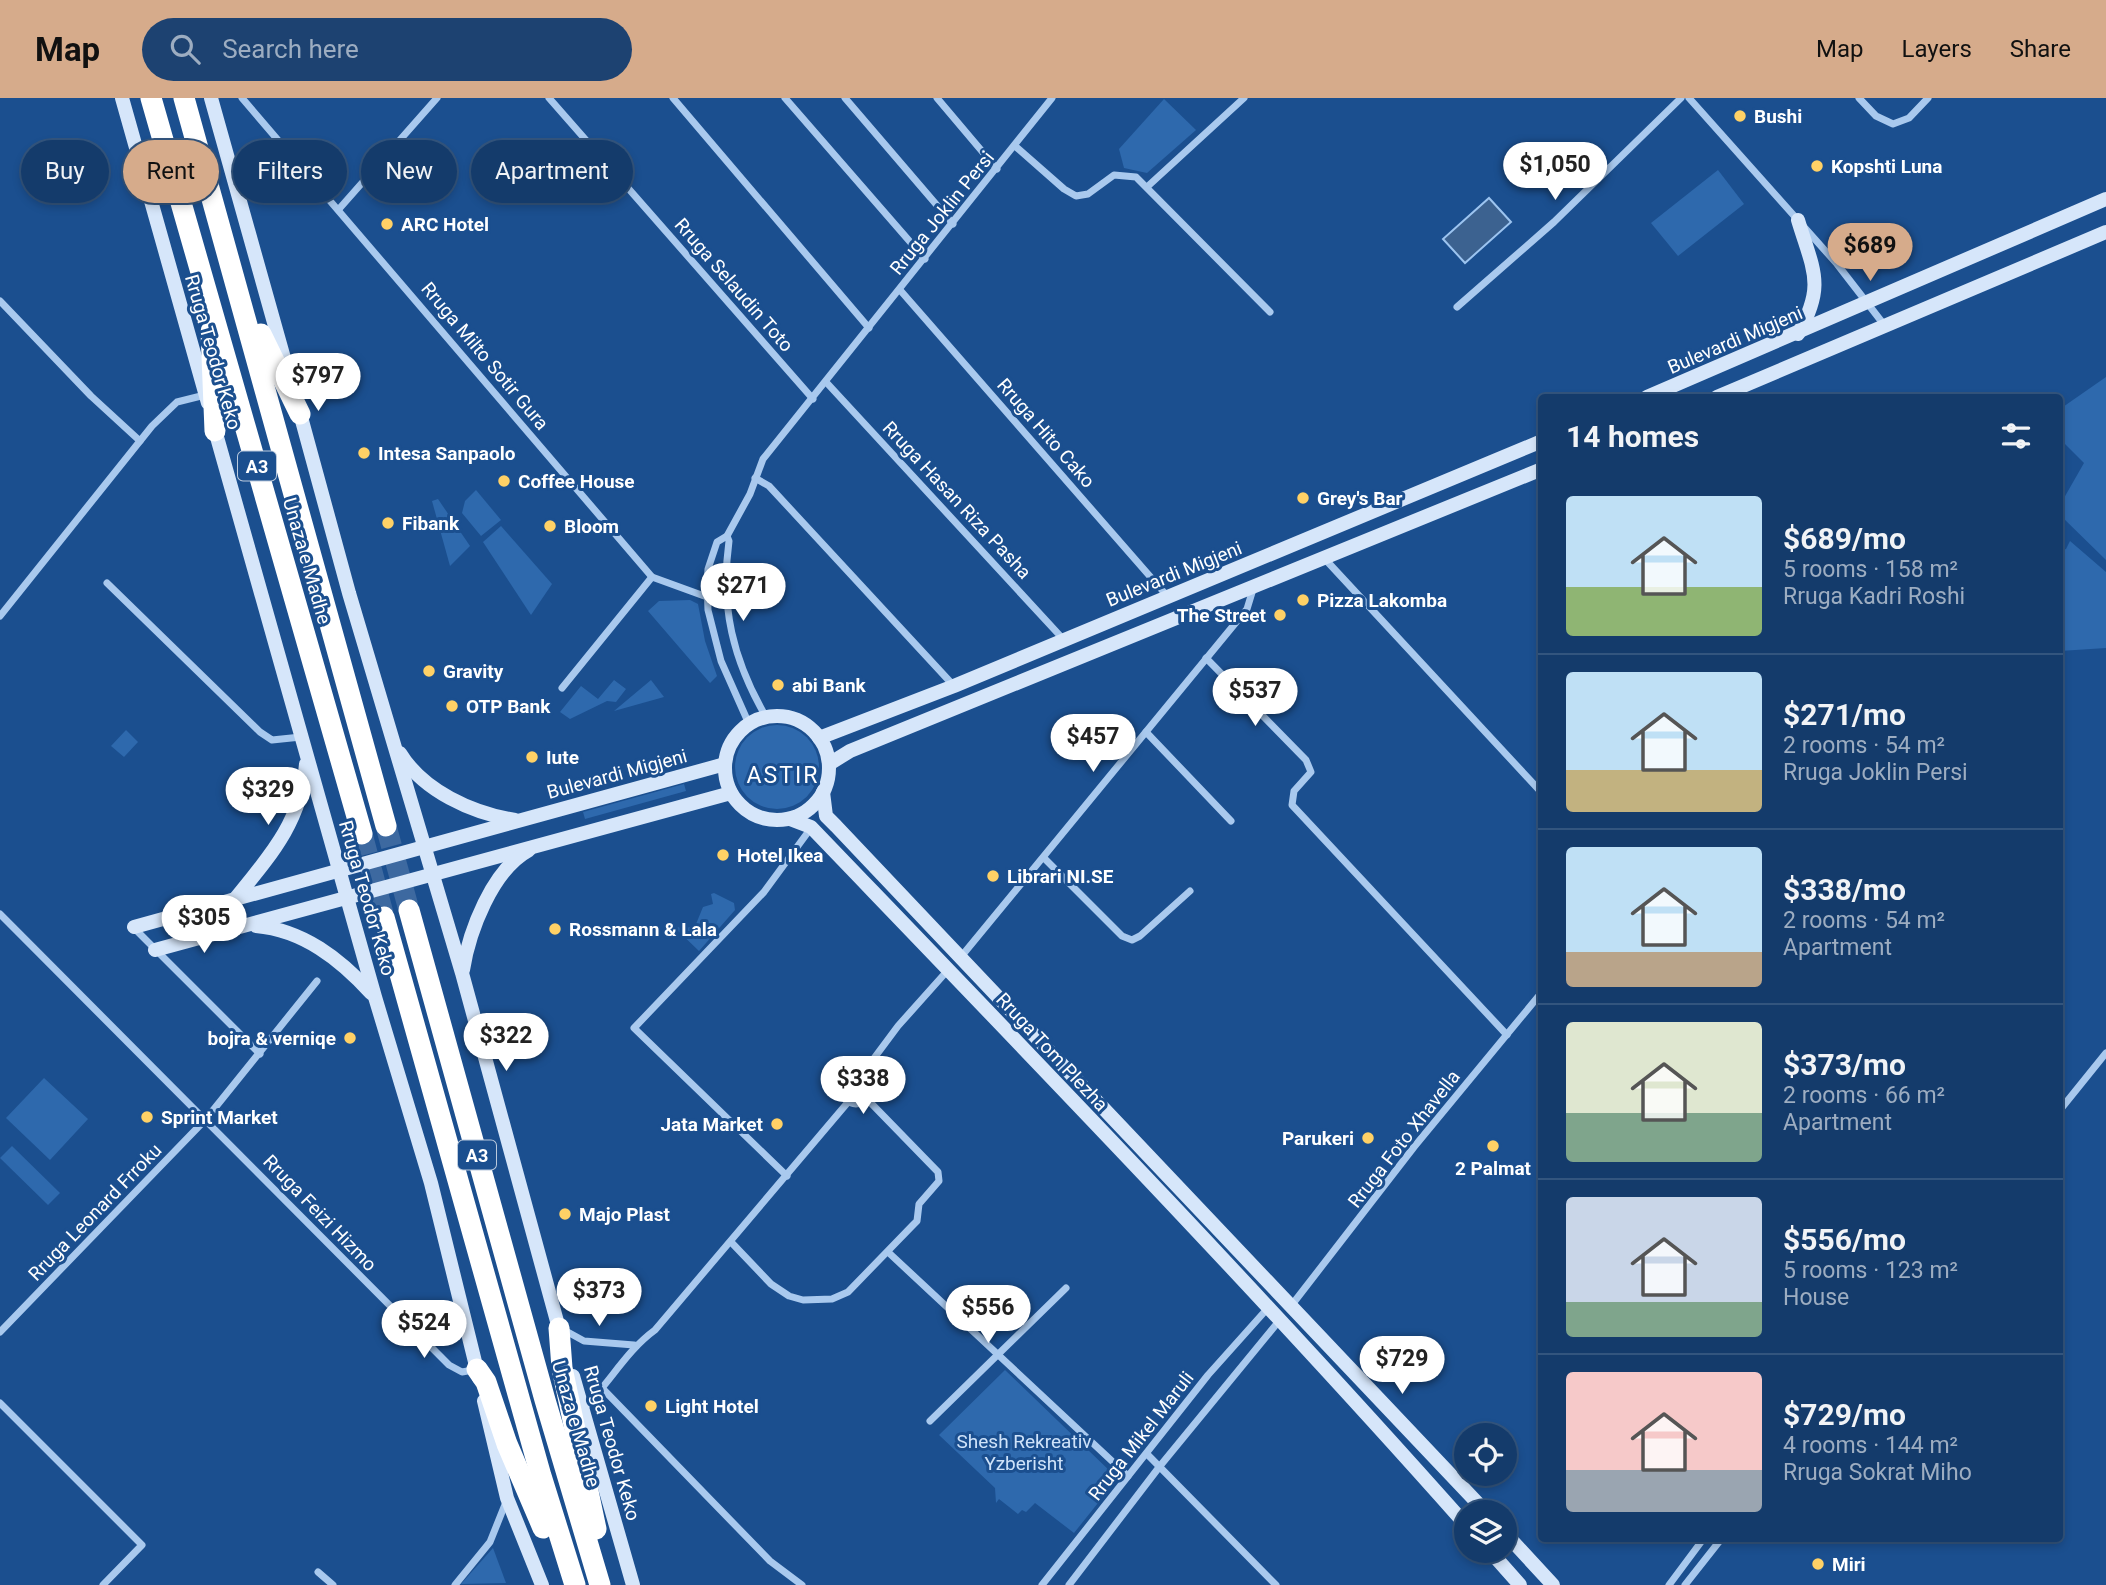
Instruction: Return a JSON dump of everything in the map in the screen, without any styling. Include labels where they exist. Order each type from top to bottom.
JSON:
[{"type":"highway","name":"Unaza e Madhe","points":[[151,98],[362,834]]},
{"type":"highway","name":"Unaza e Madhe","points":[[184,98],[386,826]]},
{"type":"highway","points":[[239,297],[300,414]]},
{"type":"highway","points":[[211,305],[215,431]]},
{"type":"highway","name":"Unaza e Madhe","points":[[409,910],[548,1413],[600,1585]]},
{"type":"highway","name":"A3","points":[[384,917],[541,1476],[575,1585]]},
{"type":"highway","points":[[559,1328],[562,1368],[578,1449],[613,1585]]},
{"type":"highway","points":[[477,1369],[486,1382],[499,1422],[537,1510],[563,1585]]},
{"type":"main road","name":"Rruga Teodor Keko","points":[[122,98],[306,755],[344,869],[375,997],[431,1183],[477,1369],[494,1452],[508,1498],[542,1585]]},
{"type":"main road","name":"Rruga Teodor Keko","points":[[211,98],[428,875],[462,973],[559,1328],[633,1585]]},
{"type":"main road","name":"Bulevardi Migjeni","points":[[1654,394],[2106,199]]},
{"type":"main road","points":[[1798,220],[1816,281],[1811,311],[1798,334]]},
{"type":"main road","points":[[1724,394],[2106,232]]},
{"type":"main road","name":"Bulevardi Migjeni","points":[[819,738],[954,686],[1538,443]]},
{"type":"main road","points":[[829,764],[850,751],[1538,471]]},
{"type":"main road","points":[[782,716],[799,721],[819,738],[829,764],[824,792],[811,808],[790,819],[773,820],[757,817],[743,808],[731,793],[725,764],[729,748],[737,734],[749,724],[765,717],[782,716]]},
{"type":"main road","points":[[391,737],[406,763],[444,794],[477,811],[520,821]]},
{"type":"main road","points":[[235,899],[275,849],[295,814],[303,794],[306,755]]},
{"type":"main road","name":"Bulevardi Migjeni","points":[[134,927],[725,764]]},
{"type":"main road","name":"Rruga Tom Plezha","points":[[824,792],[826,816],[954,964],[1267,1309],[1354,1398],[1454,1511]]},
{"type":"main road","points":[[155,950],[731,793]]},
{"type":"main road","name":"Rruga Tom Plezha","points":[[790,819],[811,827],[954,964],[1291,1306],[1475,1500]]},
{"type":"main road","points":[[462,973],[472,929],[488,897],[524,853],[540,845]]},
{"type":"main road","points":[[244,926],[279,928],[301,937],[341,963],[375,997]]},
{"type":"main road","points":[[1267,1309],[1279,1294]]},
{"type":"main road","points":[[1279,1321],[1291,1306]]},
{"type":"main road","points":[[1517,1546],[1553,1585]]},
{"type":"main road","points":[[1501,1563],[1520,1585]]},
{"type":"street","name":"Rruga Milto Sotir Gura","points":[[242,98],[652,578]]},
{"type":"street","points":[[339,209],[437,98]]},
{"type":"street","name":"Rruga Selaudin Toto","points":[[549,98],[813,398]]},
{"type":"street","points":[[673,98],[869,328]]},
{"type":"street","points":[[785,98],[925,259]]},
{"type":"street","points":[[845,98],[953,224]]},
{"type":"street","points":[[937,98],[997,169]]},
{"type":"street","points":[[1016,146],[1052,98]]},
{"type":"street","points":[[1244,98],[1147,187],[1270,312]]},
{"type":"street","points":[[1457,307],[1554,222],[1681,98]]},
{"type":"street","points":[[1689,98],[1869,302],[1886,327]]},
{"type":"street","points":[[1859,98],[1876,116],[1894,124],[1909,118],[1928,98]]},
{"type":"street","name":"Rruga Joklin Persi","points":[[765,717],[734,645],[725,596],[727,536],[763,459],[1016,146],[1064,190],[1076,196],[1088,194],[1114,175],[1136,177],[1147,187]]},
{"type":"street","name":"Rruga Hito Cako","points":[[900,290],[1168,597]]},
{"type":"street","points":[[0,301],[91,396],[140,441]]},
{"type":"street","name":"Rruga Hasan Riza Pasha","points":[[826,382],[1064,640]]},
{"type":"street","points":[[0,616],[140,441],[177,402],[205,395]]},
{"type":"street","points":[[755,478],[769,486],[954,686]]},
{"type":"street","name":"Rruga Joklin Persi","points":[[727,536],[717,542],[708,569],[707,597],[721,661],[749,724]]},
{"type":"street","points":[[1323,558],[1538,789]]},
{"type":"street","points":[[562,688],[652,578],[707,597],[725,596]]},
{"type":"street","points":[[107,583],[260,732],[272,740],[301,737]]},
{"type":"street","points":[[866,1069],[898,1026],[1044,858],[1247,609],[1254,586]]},
{"type":"street","points":[[1206,658],[1306,760],[1311,772],[1291,797],[1292,805],[1507,1035]]},
{"type":"street","points":[[1146,732],[1231,821]]},
{"type":"street","points":[[787,1176],[634,1028],[764,892],[811,827]]},
{"type":"street","points":[[1044,858],[1122,936],[1132,940],[1140,936],[1190,891]]},
{"type":"street","name":"Rruga Feizi Hizmo","points":[[0,914],[449,1365],[462,1372],[477,1369]]},
{"type":"street","points":[[134,927],[260,1054]]},
{"type":"street","name":"Rruga Leonard Frroku","points":[[0,1332],[206,1119],[317,981]]},
{"type":"street","name":"Rruga Foto Xhavella","points":[[1291,1306],[1414,1147],[1538,997]]},
{"type":"street","points":[[2063,1106],[2106,1053]]},
{"type":"street","points":[[853,1076],[862,1077],[868,1083],[870,1091],[867,1099],[858,1103],[849,1101],[843,1089],[846,1081],[853,1076]]},
{"type":"street","points":[[731,1241],[781,1291],[796,1298],[817,1301],[848,1293],[888,1252],[917,1221],[919,1204],[939,1181],[939,1171],[867,1099]]},
{"type":"street","points":[[583,1409],[603,1389],[634,1345],[656,1330],[849,1101]]},
{"type":"street","points":[[888,1252],[1128,1476]]},
{"type":"street","points":[[930,1421],[1066,1289]]},
{"type":"street","name":"Rruga Mikel Maruli","points":[[1042,1585],[1208,1375],[1267,1309]]},
{"type":"street","name":"Rruga Mikel Maruli","points":[[1069,1585],[1160,1466],[1279,1321]]},
{"type":"street","points":[[559,1328],[584,1340],[634,1345]]},
{"type":"street","points":[[603,1389],[770,1561],[802,1585]]},
{"type":"street","points":[[0,1403],[142,1545],[103,1585]]},
{"type":"street","points":[[1147,1454],[1276,1585]]},
{"type":"street","points":[[456,1585],[490,1542],[508,1498]]},
{"type":"street","points":[[1669,1585],[1701,1542]]},
{"type":"street","points":[[1685,1585],[1719,1542]]},
{"type":"street","points":[[318,1572],[333,1585]]},
{"type":"green space","points":[[1164,99],[1196,130],[1147,173],[1124,168],[1119,149]]},
{"type":"green space","points":[[1718,170],[1744,204],[1678,256],[1651,223]]},
{"type":"green space","points":[[2106,377],[2106,560],[2063,518],[2063,500],[2084,463],[2063,442],[2063,407]]},
{"type":"green space","points":[[476,490],[501,520],[481,536],[462,513],[465,501]]},
{"type":"green space","points":[[438,499],[470,546],[450,566],[432,501]]},
{"type":"green space","points":[[501,526],[552,584],[531,615],[483,542]]},
{"type":"green space","points":[[2070,541],[2106,572],[2106,648],[2063,651],[2063,550]]},
{"type":"green space","points":[[690,600],[698,604],[705,641],[717,676],[710,683],[648,611],[659,601]]},
{"type":"green space","points":[[614,680],[626,689],[616,702],[607,701],[570,719],[560,712],[581,686],[598,699]]},
{"type":"green space","points":[[651,680],[664,697],[614,711]]},
{"type":"green space","points":[[777,725],[793,728],[807,737],[816,751],[819,767],[816,783],[807,797],[793,806],[777,809],[761,806],[747,797],[738,783],[735,767],[738,751],[747,737],[761,728]]},
{"type":"green space","points":[[126,730],[138,742],[124,757],[111,746]]},
{"type":"green space","points":[[684,784],[686,791],[585,819],[583,812]]},
{"type":"green space","points":[[711,894],[734,903],[735,910],[699,951],[673,926],[685,929],[696,924],[703,907],[713,904]]},
{"type":"green space","points":[[44,1078],[88,1119],[50,1160],[6,1118]]},
{"type":"green space","points":[[12,1146],[60,1193],[48,1205],[0,1158]]},
{"type":"green space","name":"Shesh Rekreativ Yzberisht","points":[[1005,1370],[1114,1475],[1114,1483],[1074,1533],[1035,1503],[1026,1512],[1022,1510],[1018,1514],[999,1499],[996,1503],[995,1488],[939,1435]]},
{"type":"green space","points":[[493,1548],[506,1583],[461,1584]]},
{"type":"shaded area","points":[[1489,198],[1511,222],[1465,263],[1443,239]]},
{"type":"tunnel","points":[[386,826],[409,910]]},
{"type":"tunnel","points":[[362,834],[384,917]]},
{"type":"place","name":"Bushi","points":[[1740,116]]},
{"type":"place","name":"Kopshti Luna","points":[[1817,166]]},
{"type":"place","name":"ARC Hotel","points":[[387,224]]},
{"type":"place","name":"Intesa Sanpaolo","points":[[364,453]]},
{"type":"place","name":"Coffee House","points":[[504,481]]},
{"type":"place","name":"Grey's Bar","points":[[1303,498]]},
{"type":"place","name":"Fibank","points":[[388,523]]},
{"type":"place","name":"Bloom","points":[[550,526]]},
{"type":"place","name":"Pizza Lakomba","points":[[1303,600]]},
{"type":"place","name":"The Street","points":[[1280,615]]},
{"type":"place","name":"Gravity","points":[[429,671]]},
{"type":"place","name":"abi Bank","points":[[778,685]]},
{"type":"place","name":"OTP Bank","points":[[452,706]]},
{"type":"place","name":"Iute","points":[[532,757]]},
{"type":"place","name":"Hotel Ikea","points":[[723,855]]},
{"type":"place","name":"Librari NI.SE","points":[[993,876]]},
{"type":"place","name":"Rossmann & Lala","points":[[555,929]]},
{"type":"place","name":"bojra & verniqe","points":[[350,1038]]},
{"type":"place","name":"Sprint Market","points":[[147,1117]]},
{"type":"place","name":"Jata Market","points":[[777,1124]]},
{"type":"place","name":"Parukeri","points":[[1368,1138]]},
{"type":"place","name":"2 Palmat","points":[[1493,1146]]},
{"type":"place","name":"Majo Plast","points":[[565,1214]]},
{"type":"place","name":"Light Hotel","points":[[651,1406]]},
{"type":"place","name":"Miri","points":[[1818,1564]]},
{"type":"district","name":"ASTIR","points":[[783,775]]}]
